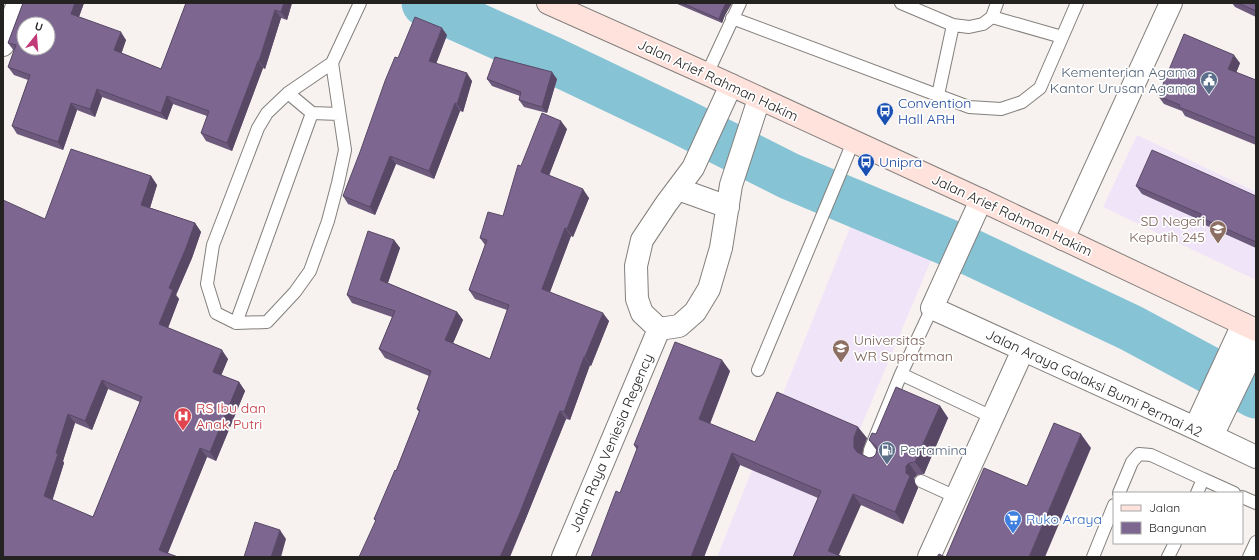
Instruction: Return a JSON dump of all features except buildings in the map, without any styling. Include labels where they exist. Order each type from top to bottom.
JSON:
[{"type":"main road","name":"Jalan Arief Rahman Hakim","points":[[552,4],[981,200],[1250,327]]},
{"type":"street","points":[[3,45],[18,3]]},
{"type":"street","points":[[1063,239],[1170,3]]},
{"type":"street","points":[[731,85],[693,168],[654,220],[642,240],[636,266],[637,298],[642,313],[658,329],[679,326],[695,312],[709,289],[721,248],[731,185],[759,99]]},
{"type":"street","points":[[678,189],[728,207]]},
{"type":"street","points":[[932,308],[981,200]]},
{"type":"street","name":"Jalan Araya Galaksi Bumi Permai A2","points":[[932,308],[1256,457]]},
{"type":"street","points":[[1203,432],[1214,408],[1245,353],[1250,327]]},
{"type":"street","name":"Jalan Raya Veniesia Regency","points":[[563,557],[658,329]]},
{"type":"street","points":[[929,557],[1023,350]]},
{"type":"lane","points":[[332,63],[345,150],[328,221],[310,271],[295,292],[267,322],[236,323],[216,312],[207,284],[213,245],[258,128],[267,113],[288,93],[332,63],[360,3]]},
{"type":"lane","points":[[707,74],[740,3]]},
{"type":"lane","points":[[901,3],[953,25],[969,27],[983,24],[992,17],[997,3]]},
{"type":"lane","points":[[732,18],[969,107],[1001,109],[1022,102],[1040,88],[1077,3]]},
{"type":"lane","points":[[992,17],[1062,37]]},
{"type":"lane","points":[[938,95],[953,25]]},
{"type":"lane","points":[[288,93],[312,113],[339,114]]},
{"type":"lane","points":[[236,323],[312,113]]},
{"type":"lane","points":[[758,370],[852,142]]},
{"type":"lane","points":[[878,462],[869,457],[870,450],[901,374],[932,308]]},
{"type":"lane","points":[[901,374],[992,417]]},
{"type":"lane","points":[[1119,492],[1132,462],[1139,454],[1151,455],[1232,492]]},
{"type":"lane","points":[[1197,492],[1203,479]]},
{"type":"lane","points":[[921,481],[956,497]]},
{"type":"lane","points":[[1243,497],[1256,503]]},
{"type":"lane","points":[[1093,557],[1113,508]]},
{"type":"lane","points":[[1249,557],[1256,542]]},
{"type":"lane","points":[[1168,557],[1174,544]]},
{"type":"shaded area","name":"SD Negeri Keputih 245","points":[[1137,135],[1256,192],[1256,280],[1103,207]]},
{"type":"shaded area","name":"Universitas WR Supratman","points":[[851,225],[932,258],[806,557],[717,557]]},
{"type":"waterway","points":[[425,3],[552,60],[682,122],[789,176],[966,250],[1131,328],[1256,395]]},
{"type":"place","name":"Kementerian Agama Kantor Urusan Agama","points":[[1209,95]]},
{"type":"place","name":"Convention Hall ARH","points":[[885,126]]},
{"type":"place","name":"Unipra","points":[[866,177]]},
{"type":"place","name":"SD Negeri Keputih 245","points":[[1218,244]]},
{"type":"place","name":"Universitas WR Supratman","points":[[841,363]]},
{"type":"place","name":"RS Ibu dan Anak Putri","points":[[183,431]]},
{"type":"place","name":"Pertamina","points":[[887,465]]},
{"type":"place","name":"Ruko Araya","points":[[1013,534]]}]
